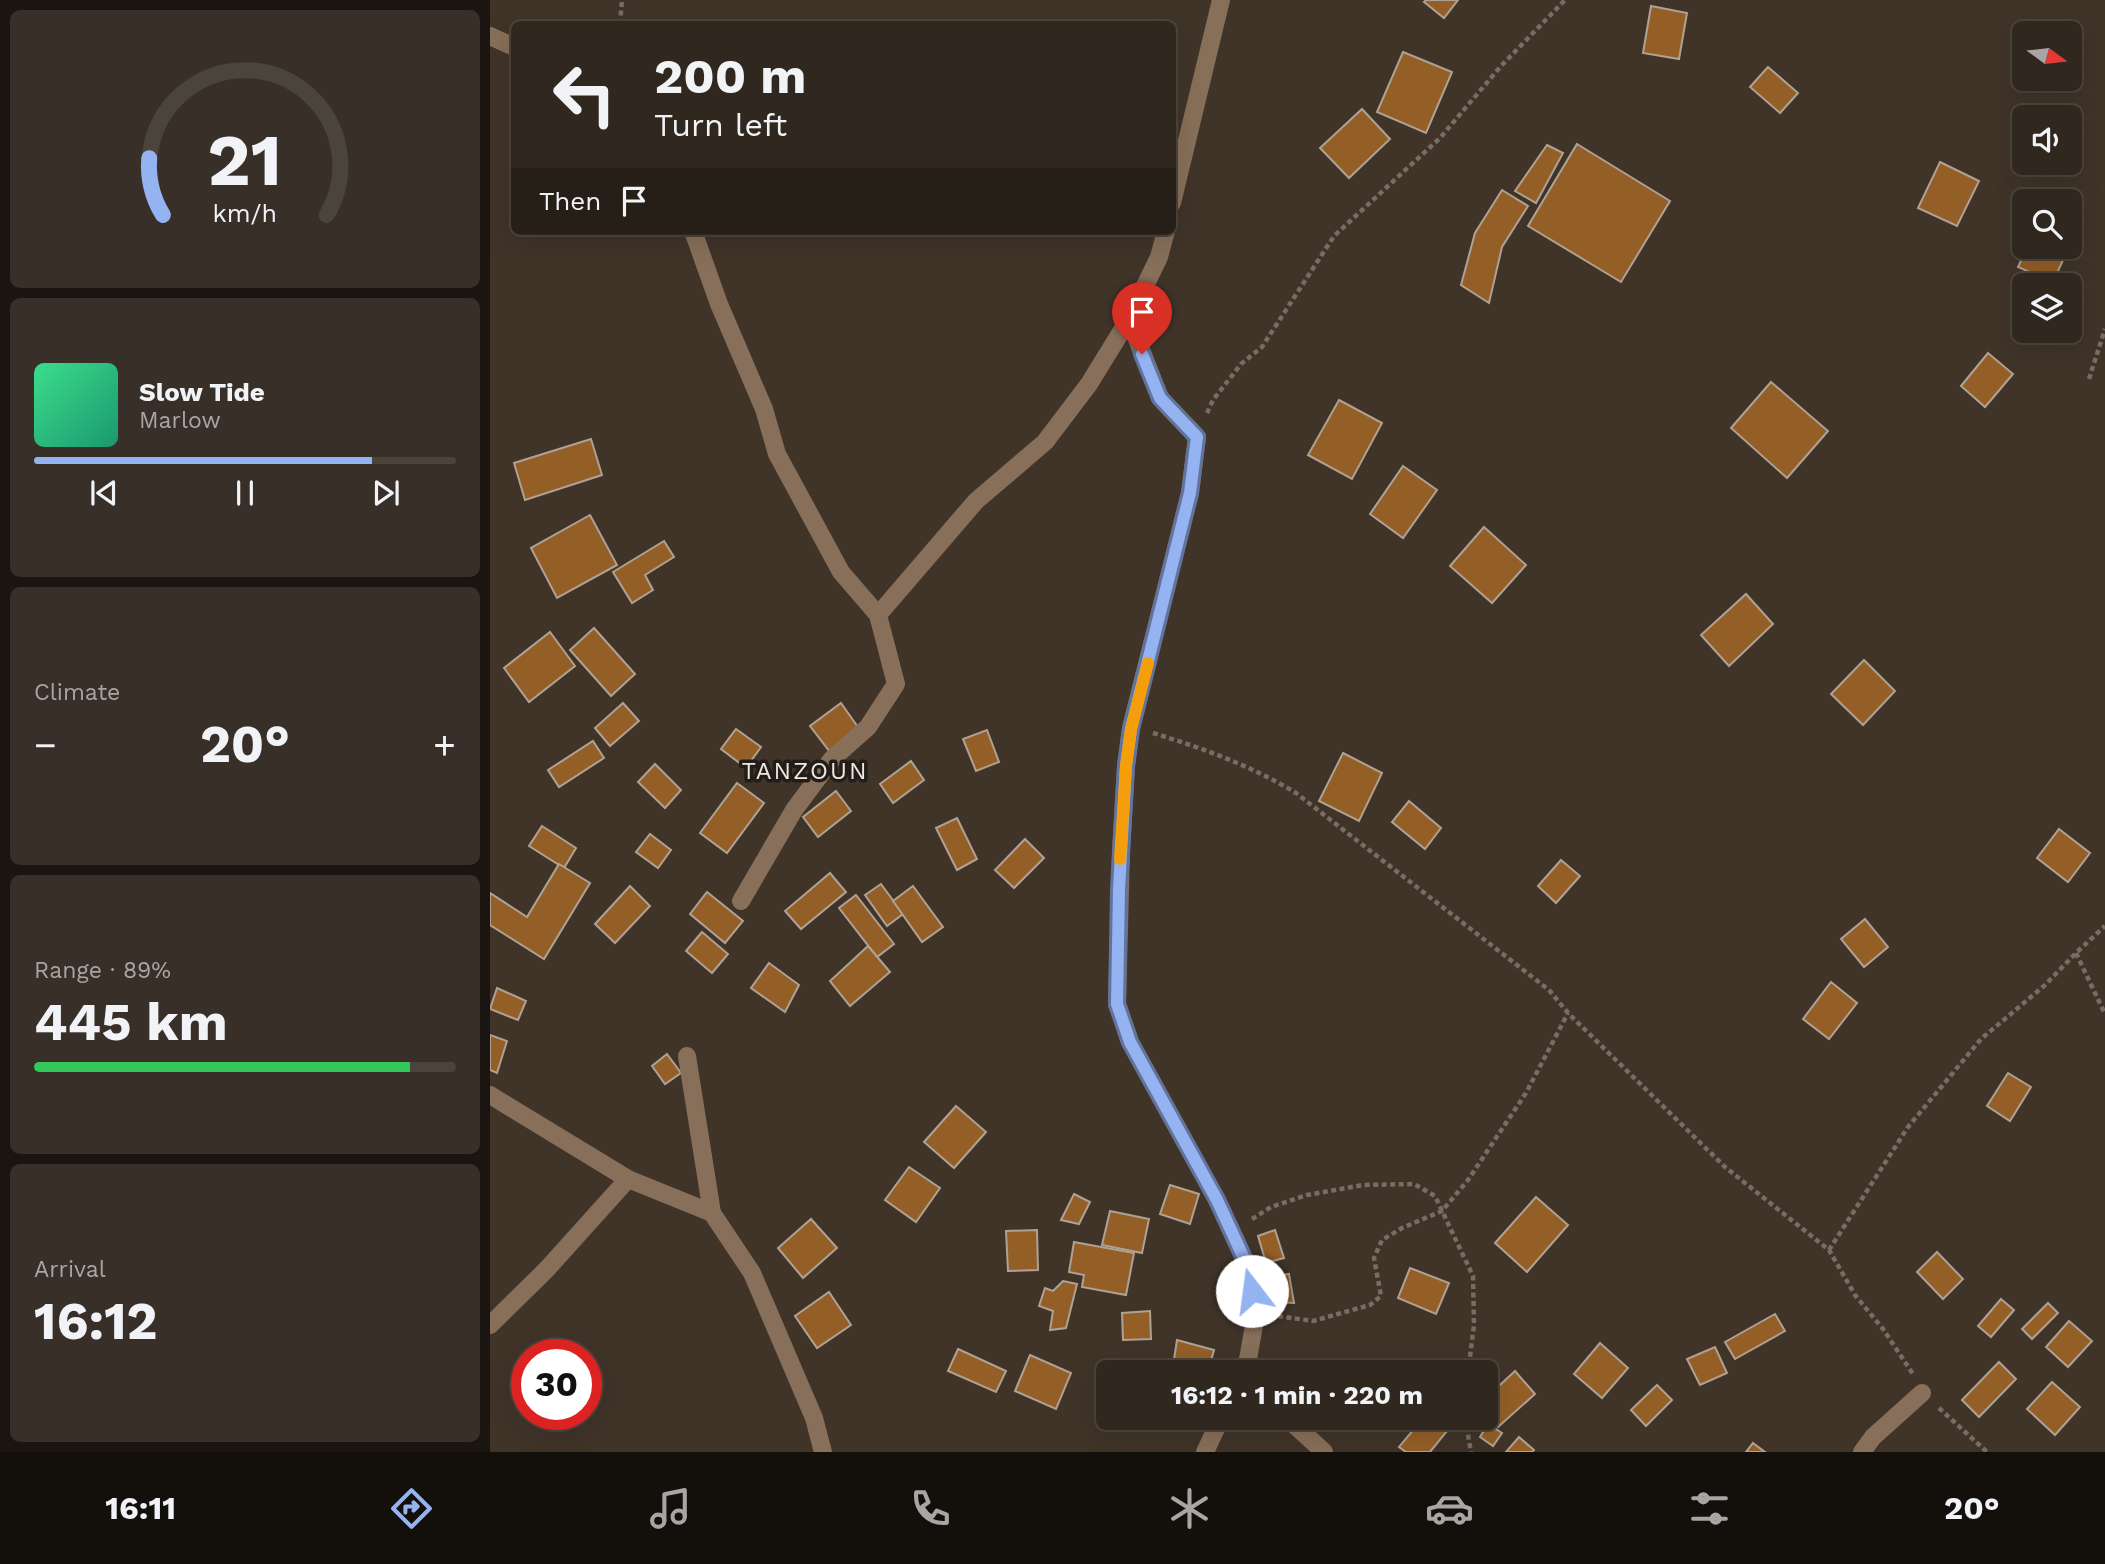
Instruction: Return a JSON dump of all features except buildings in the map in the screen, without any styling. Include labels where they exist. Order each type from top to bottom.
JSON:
[{"type":"street","points":[[1176,186],[1220,0]]},
{"type":"street","points":[[490,36],[511,46]]},
{"type":"street","points":[[694,235],[719,304],[764,409],[777,454],[841,572],[878,615],[896,684],[868,727],[832,758],[794,810],[741,901]]},
{"type":"street","points":[[878,615],[976,501],[1045,442],[1089,384],[1129,319],[1159,257],[1165,235]]},
{"type":"street","points":[[1129,319],[1160,398],[1197,437],[1190,493],[1131,729],[1126,766],[1119,885],[1117,1004],[1130,1042],[1217,1200],[1248,1267],[1256,1314],[1250,1360]]},
{"type":"street","points":[[687,1056],[712,1213],[752,1273],[814,1418],[823,1452]]},
{"type":"street","points":[[490,1095],[628,1179],[712,1213]]},
{"type":"street","points":[[490,1325],[547,1269],[628,1179]]},
{"type":"street","points":[[1862,1452],[1872,1437],[1922,1393]]},
{"type":"street","points":[[1205,1452],[1215,1430]]},
{"type":"street","points":[[1300,1430],[1324,1452]]},
{"type":"path","points":[[620,21],[622,0]]},
{"type":"path","points":[[1197,437],[1213,400],[1241,364],[1262,347],[1334,236],[1440,138],[1501,66],[1565,0]]},
{"type":"path","points":[[2089,379],[2105,329]]},
{"type":"path","points":[[1131,729],[1155,734],[1264,773],[1296,793],[1549,990],[1725,1167],[1829,1250],[1855,1295],[1911,1370],[1922,1393],[1987,1452]]},
{"type":"path","points":[[1829,1250],[1909,1126],[1981,1039],[2045,986],[2105,926]]},
{"type":"path","points":[[2076,953],[2105,1014]]},
{"type":"path","points":[[1256,1314],[1313,1321],[1370,1306],[1381,1296],[1374,1258],[1382,1240],[1402,1228],[1442,1211],[1468,1180],[1526,1093],[1569,1013]]},
{"type":"path","points":[[1232,1232],[1271,1207],[1307,1195],[1363,1185],[1414,1184],[1435,1196],[1473,1276],[1474,1325],[1470,1360]]},
{"type":"path","points":[[1467,1430],[1471,1452]]},
{"type":"slow traffic","points":[[1120,859],[1131,729],[1148,663]]},
{"type":"district","name":"TANZOUN","points":[[805,771]]},
{"type":"route","points":[[1142,354],[1160,398],[1197,437],[1190,493],[1131,729],[1126,766],[1118,908],[1117,1004],[1130,1042],[1217,1200],[1248,1267],[1252,1291]]}]
